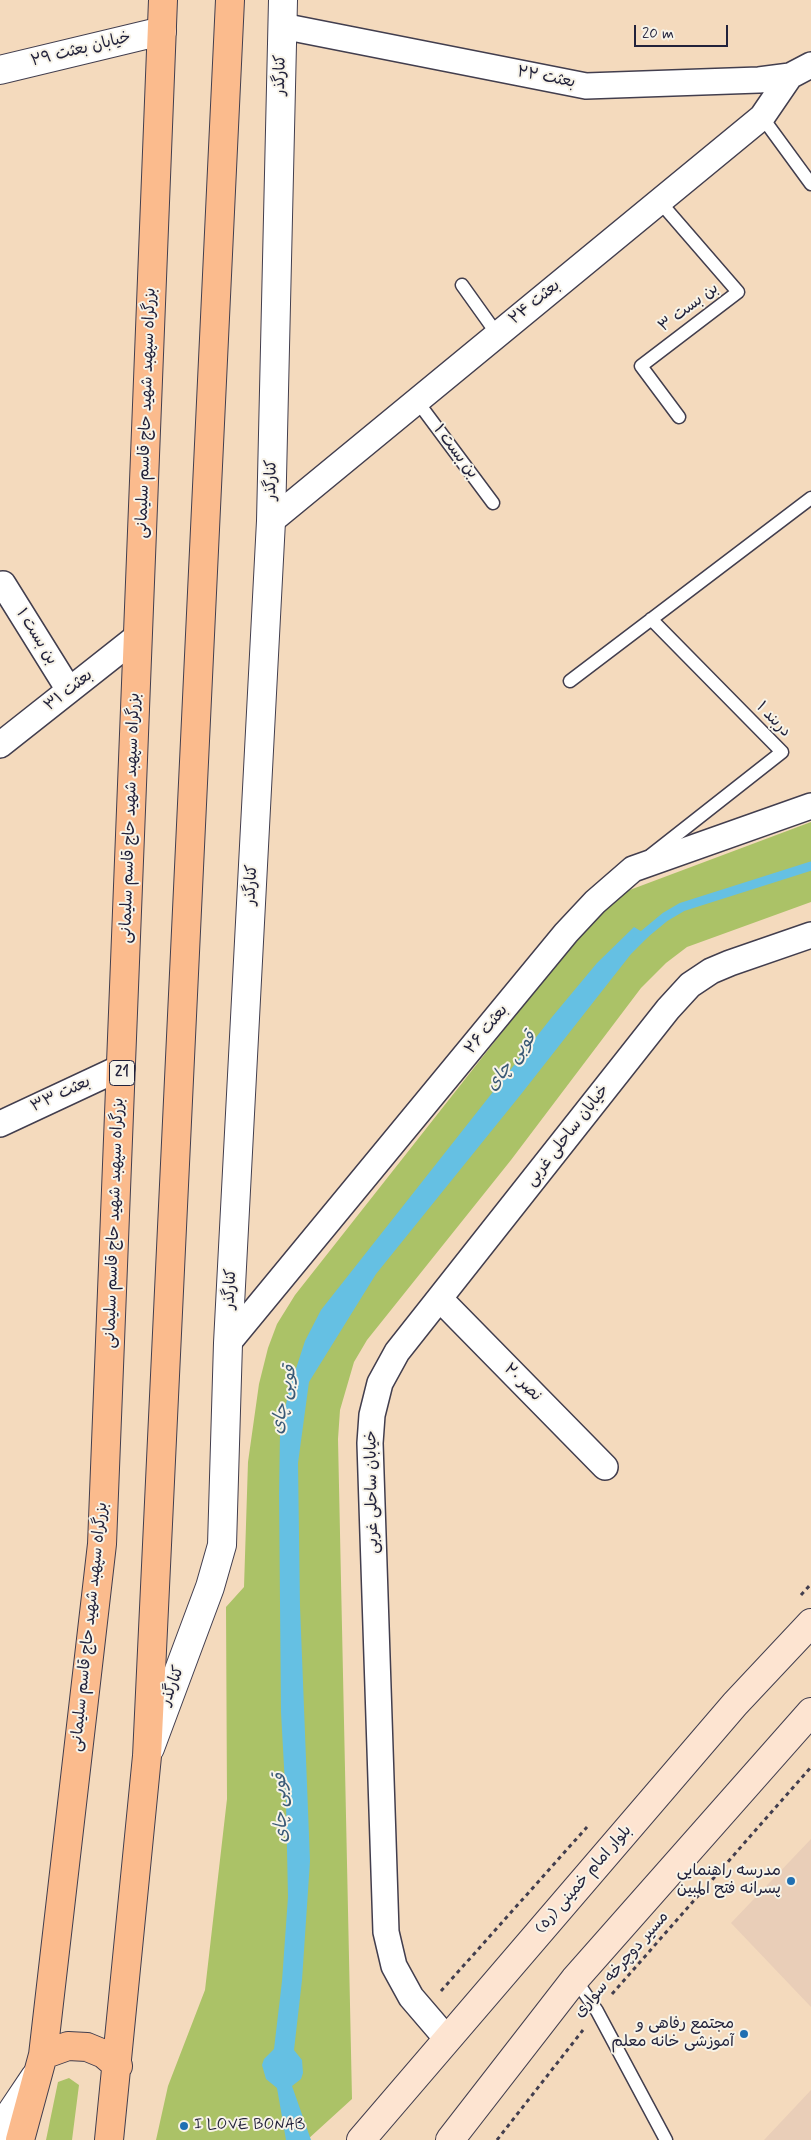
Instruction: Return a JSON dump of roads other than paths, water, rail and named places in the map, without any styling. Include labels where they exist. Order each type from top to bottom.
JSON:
[{"type":"highway","name":"بزرگراه سپهبد شهید حاج قاسم سلیمانی","points":[[20,2140],[40,2065],[102,1544],[163,0]]},
{"type":"highway","points":[[109,2140],[118,2066],[147,1756],[230,0]]},
{"type":"highway","points":[[40,2065],[68,2046],[87,2047],[104,2054],[118,2066]]},
{"type":"main road","name":"بلوار امام خمینی (ره)","points":[[361,2140],[735,1704],[811,1623]]},
{"type":"main road","points":[[450,2140],[575,1979],[811,1712]]},
{"type":"street","name":"کنارگذر","points":[[147,1756],[210,1587],[222,1545],[228,1343],[271,521],[282,13]]},
{"type":"street","name":"بعثت ۲۲","points":[[282,13],[586,86],[759,80],[800,70]]},
{"type":"street","name":"خیابان بعثت ۲۹","points":[[0,70],[162,31]]},
{"type":"street","name":"بعثت ۲۴","points":[[271,521],[762,117],[800,70]]},
{"type":"street","name":"بن بست ۱","points":[[2,584],[69,690]]},
{"type":"street","name":"بعثت ۳۱","points":[[0,745],[138,636]]},
{"type":"street","name":"بعثت ۲۶","points":[[228,1343],[566,933],[595,902],[633,869],[811,806]]},
{"type":"street","name":"خیابان ساحلی غربی","points":[[447,2039],[411,1997],[394,1966],[386,1932],[370,1443],[372,1415],[380,1383],[397,1352],[668,1008],[690,985],[711,971],[730,963],[811,935]]},
{"type":"street","name":"بعثت ۳۳","points":[[0,1124],[122,1067]]},
{"type":"street","name":"نصر ۲۰","points":[[440,1299],[605,1467]]},
{"type":"street","points":[[0,2129],[40,2065]]},
{"type":"lane","points":[[762,117],[811,184]]},
{"type":"lane","name":"بن بست ۳","points":[[660,202],[738,292],[641,366],[679,417]]},
{"type":"lane","points":[[462,285],[497,334]]},
{"type":"lane","name":"بن بست ۱","points":[[417,401],[493,503]]},
{"type":"lane","points":[[570,681],[811,498]]},
{"type":"lane","name":"دربند ۱","points":[[633,869],[782,752],[651,619]]},
{"type":"lane","points":[[575,1979],[597,2011],[666,2140]]},
{"type":"water","name":"قوبی چای","points":[[634,927],[649,936],[631,954],[376,1274],[309,1382],[298,1463],[300,1606],[310,1861],[302,1980],[294,2050],[302,2060],[303,2073],[301,2079],[292,2086],[311,2140],[286,2140],[277,2088],[266,2079],[262,2065],[264,2059],[274,2049],[282,1981],[288,1897],[286,1803],[281,1712],[279,1495],[280,1433],[289,1390],[305,1341],[321,1310],[552,1017],[597,963]]},
{"type":"waterway","name":"قوبی چای","points":[[636,941],[665,917],[682,907],[811,866]]},
{"type":"place","name":"مدرسه راهنمایی پسرانه فتح المبین","points":[[791,1881]]},
{"type":"place","name":"مجتمع رفاهی و آموزشی خانه معلم","points":[[744,2034]]},
{"type":"place","name":"I LOVE BONAB","points":[[184,2126]]}]
